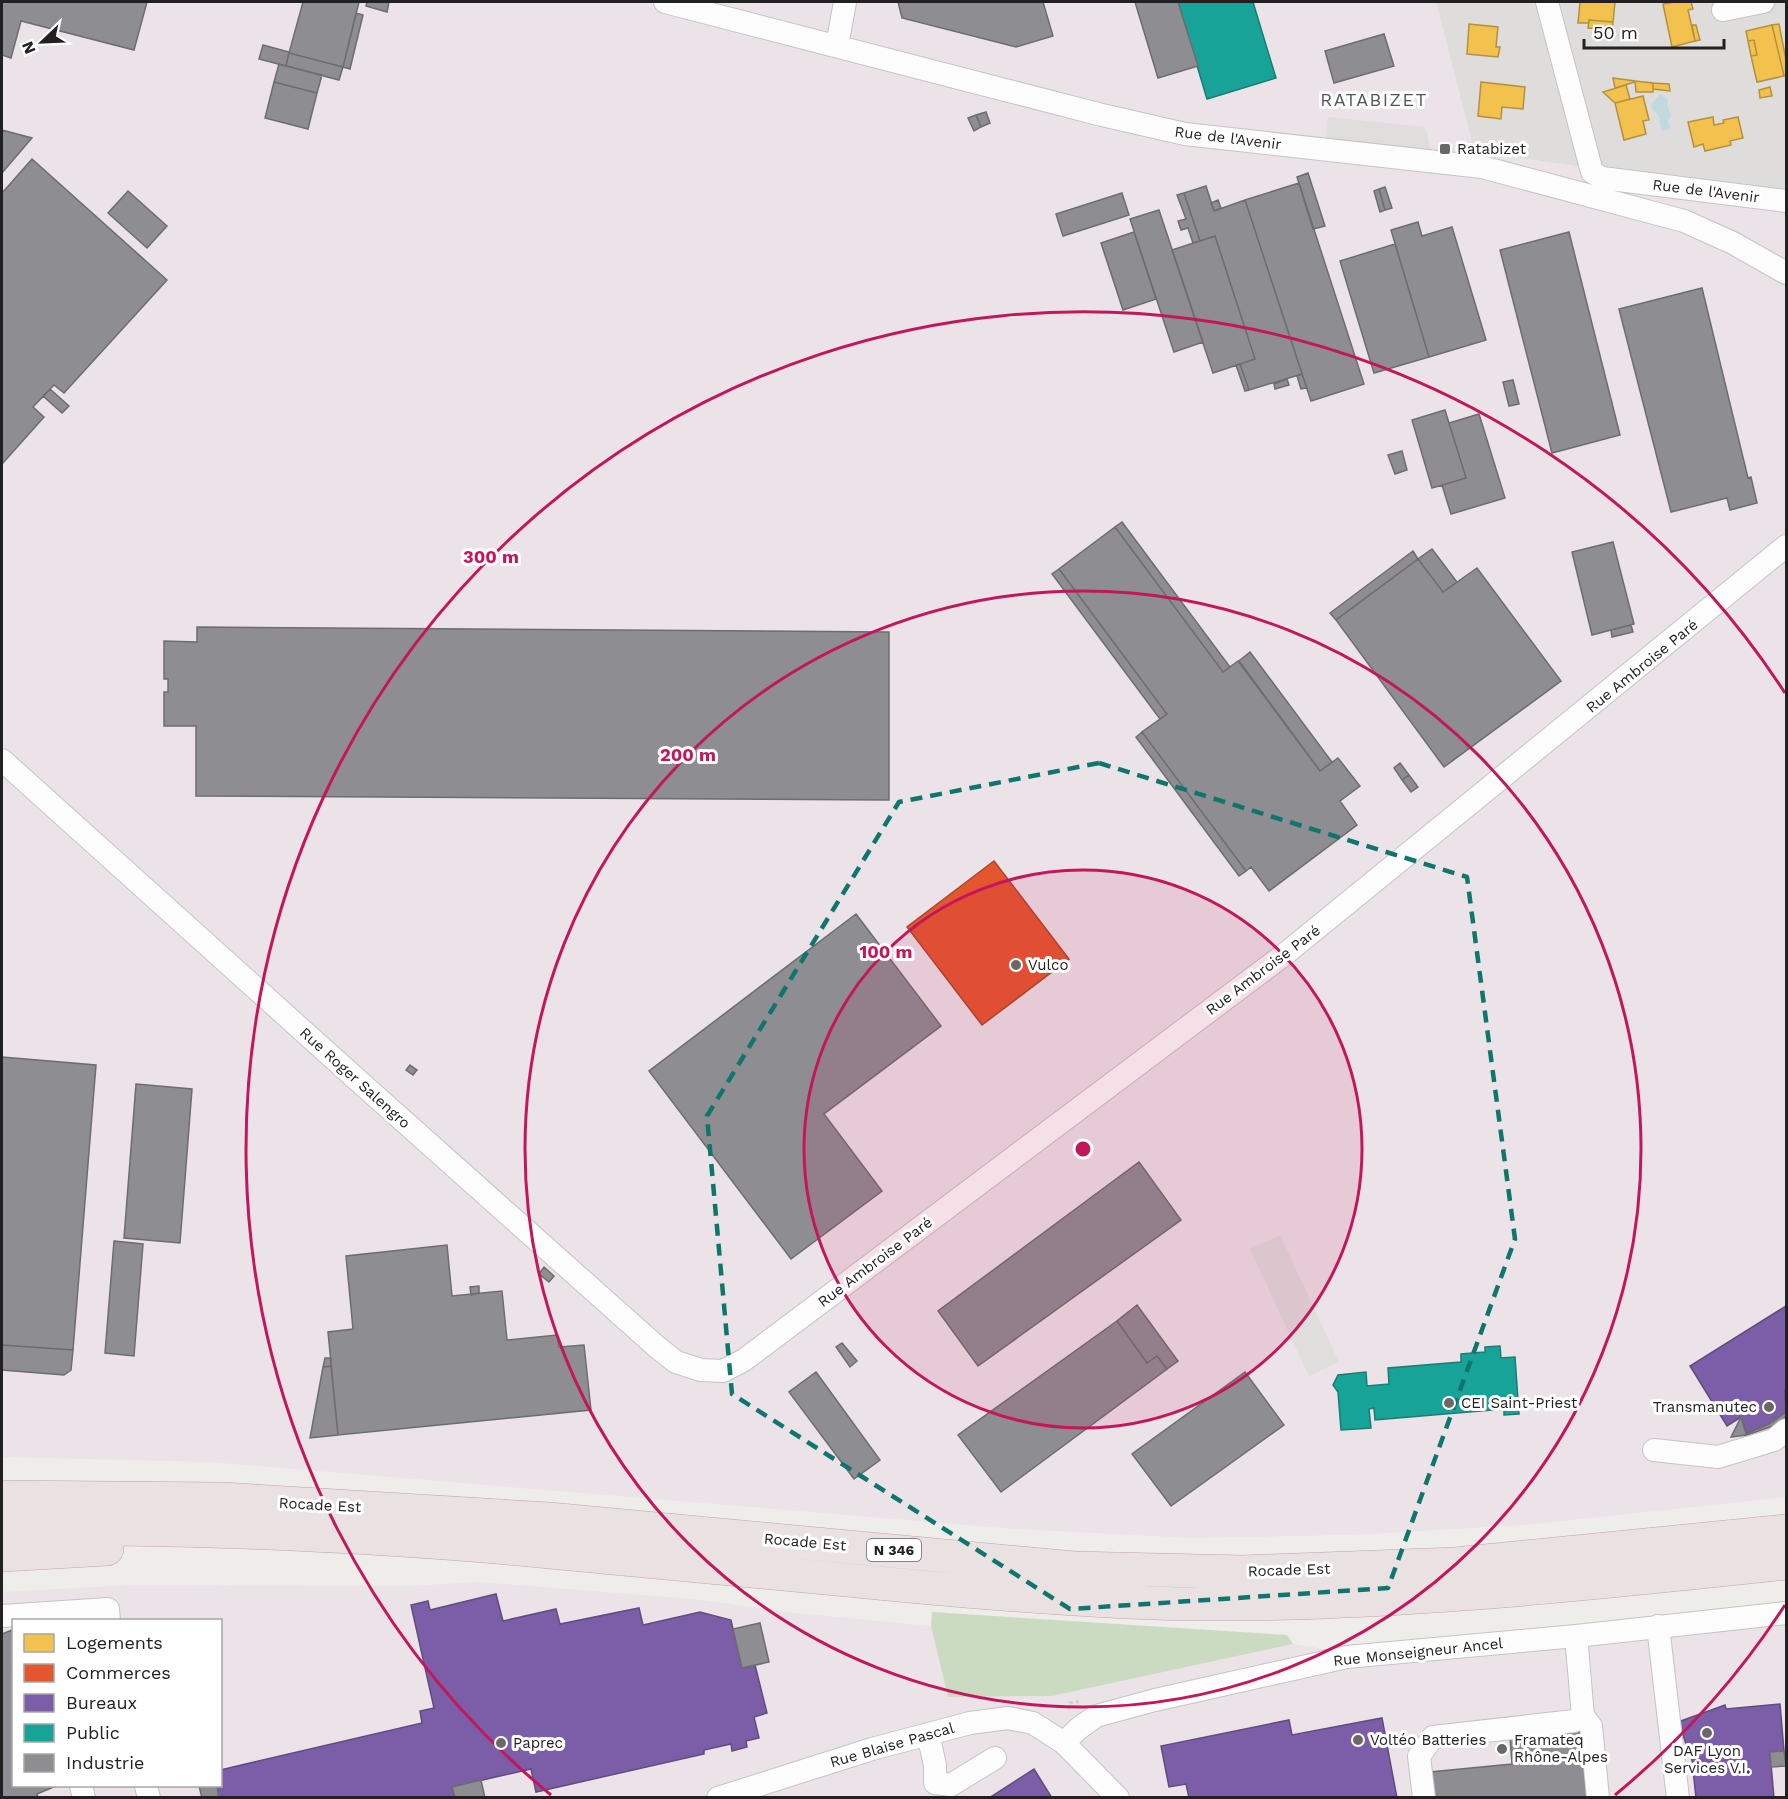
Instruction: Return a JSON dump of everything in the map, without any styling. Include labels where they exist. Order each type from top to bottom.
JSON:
[{"type":"highway","name":"Rocade Est","points":[[2,1497],[222,1499],[514,1517],[1074,1568],[1242,1572],[1455,1564],[1786,1531]]},
{"type":"highway","name":"Rocade Est","points":[[2,1528],[118,1528],[349,1537],[535,1550],[1040,1598],[1185,1604],[1333,1602],[1475,1594],[1786,1563]]},
{"type":"highway","points":[[2,1556],[110,1549],[321,1552],[349,1537]]},
{"type":"street","name":"Rue de l'Avenir","points":[[665,2],[1102,115],[1185,134],[1482,166],[1684,221],[1733,243],[1786,273]]},
{"type":"street","points":[[837,46],[844,2]]},
{"type":"street","name":"Rue de l'Avenir","points":[[1547,2],[1592,172],[1602,178],[1786,201]]},
{"type":"street","points":[[1724,10],[1763,2]]},
{"type":"street","name":"Rue Ambroise Paré","points":[[723,1371],[744,1360],[1285,954],[1786,546]]},
{"type":"street","name":"Rue Roger Salengro","points":[[2,760],[657,1347],[676,1362],[701,1370],[723,1371]]},
{"type":"street","points":[[1654,1450],[1718,1457],[1774,1440],[1786,1430]]},
{"type":"street","points":[[2,1616],[108,1609],[109,1619]]},
{"type":"street","name":"Rue Monseigneur Ancel","points":[[1064,1743],[1096,1716],[1155,1700],[1347,1657],[1576,1636],[1786,1613]]},
{"type":"street","points":[[1658,1626],[1678,1797]]},
{"type":"street","points":[[1576,1636],[1583,1716],[1591,1726],[1598,1797]]},
{"type":"street","points":[[1424,1797],[1419,1756],[1433,1737],[1574,1721],[1583,1716]]},
{"type":"street","name":"Rue Blaise Pascal","points":[[718,1797],[872,1749],[970,1723],[1008,1718],[1033,1723],[1064,1743],[1118,1797]]},
{"type":"street","points":[[928,1734],[935,1765],[935,1783],[951,1785],[995,1758]]},
{"type":"highlighted area","points":[[1099,763],[1467,877],[1515,1239],[1388,1588],[1070,1609],[732,1394],[707,1116],[899,802]]},
{"type":"shaded area","points":[[2,2],[1436,2],[1474,151],[1786,198],[1786,1497],[1525,1525],[1352,1535],[1191,1538],[1016,1529],[208,1462],[2,1457]]},
{"type":"shaded area","points":[[1436,2],[1786,2],[1786,198],[1474,151]]},
{"type":"shaded area","points":[[1328,117],[1425,127],[1431,150],[1326,139]]},
{"type":"shaded area","points":[[1280,1235],[1339,1362],[1309,1376],[1250,1249]]},
{"type":"shaded area","points":[[478,1582],[693,1599],[796,1613],[931,1626],[948,1697],[1052,1696],[1293,1644],[1387,1659],[1786,1623],[1786,1797],[2,1797],[2,1592],[132,1585],[407,1586]]},
{"type":"green space","points":[[932,1612],[1287,1635],[1293,1644],[1052,1696],[948,1697],[931,1626]]},
{"type":"water","points":[[1660,94],[1668,100],[1667,105],[1671,115],[1668,122],[1671,129],[1661,131],[1659,117],[1650,106]]},
{"type":"building: Logements","points":[[1580,2],[1615,2],[1613,22],[1589,20],[1589,23],[1578,23]]},
{"type":"building: Logements","points":[[1691,2],[1693,9],[1688,10],[1695,41],[1672,47],[1663,4]]},
{"type":"building: Logements","points":[[1589,20],[1613,22],[1612,30],[1588,28]]},
{"type":"building: Logements","points":[[1469,24],[1498,27],[1496,47],[1500,47],[1498,57],[1467,54]]},
{"type":"building: Logements","points":[[1779,24],[1786,60],[1786,75],[1784,76],[1772,25]]},
{"type":"building: Logements","points":[[1692,25],[1696,25],[1700,40],[1695,41]]},
{"type":"building: Logements","points":[[1772,25],[1784,76],[1757,82],[1751,56],[1757,55],[1754,40],[1748,41],[1746,31]]},
{"type":"building: Logements","points":[[1754,40],[1757,55],[1751,56],[1748,41]]},
{"type":"building: Logements","points":[[1613,78],[1635,81],[1635,82],[1615,88]]},
{"type":"building: Logements","points":[[1635,81],[1653,83],[1653,92],[1636,92]]},
{"type":"building: Logements","points":[[1481,82],[1525,87],[1523,109],[1502,107],[1501,119],[1478,116]]},
{"type":"building: Logements","points":[[1653,83],[1669,84],[1670,91],[1653,89]]},
{"type":"building: Logements","points":[[1626,85],[1630,99],[1615,103],[1603,92]]},
{"type":"building: Logements","points":[[1770,87],[1772,96],[1760,98],[1759,90]]},
{"type":"building: Logements","points":[[1643,96],[1649,120],[1643,121],[1646,134],[1624,140],[1615,103]]},
{"type":"building: Logements","points":[[1713,117],[1714,125],[1724,123],[1723,120],[1738,117],[1743,138],[1730,141],[1731,145],[1705,151],[1703,144],[1694,147],[1688,122]]},
{"type":"building: Commerces","points":[[994,861],[1069,959],[982,1025],[907,927]]},
{"type":"building: Bureaux","points":[[1786,1306],[1786,1412],[1769,1424],[1746,1434],[1741,1417],[1727,1426],[1690,1366]]},
{"type":"building: Bureaux","points":[[496,1594],[503,1621],[556,1609],[560,1624],[639,1608],[643,1625],[700,1612],[731,1620],[742,1668],[755,1665],[767,1713],[754,1717],[759,1738],[746,1741],[747,1747],[732,1751],[731,1744],[704,1750],[704,1754],[536,1792],[531,1769],[452,1787],[455,1798],[219,1798],[217,1787],[222,1787],[222,1770],[422,1723],[420,1711],[434,1708],[411,1605],[428,1601],[430,1610]]},
{"type":"building: Bureaux","points":[[1780,1704],[1784,1751],[1770,1752],[1774,1798],[1696,1798],[1692,1760],[1678,1722],[1725,1705],[1726,1709]]},
{"type":"building: Bureaux","points":[[1382,1718],[1397,1798],[1189,1798],[1186,1784],[1169,1787],[1161,1746],[1289,1720],[1292,1735]]},
{"type":"building: Bureaux","points":[[1034,1769],[1052,1798],[989,1798]]},
{"type":"building: Public","points":[[1178,2],[1253,2],[1276,78],[1207,99]]},
{"type":"building: Public","points":[[1500,1346],[1501,1358],[1515,1357],[1519,1414],[1504,1415],[1504,1409],[1375,1420],[1374,1408],[1369,1409],[1371,1428],[1341,1430],[1338,1392],[1333,1385],[1338,1375],[1366,1372],[1367,1386],[1389,1384],[1388,1368],[1461,1362],[1461,1354],[1485,1352],[1485,1347]]},
{"type":"building: Industrie","points":[[2,2],[147,2],[134,50],[21,21],[11,58],[2,55]]},
{"type":"building: Industrie","points":[[303,2],[359,2],[343,67],[289,53]]},
{"type":"building: Industrie","points":[[367,2],[389,2],[387,12],[366,6]]},
{"type":"building: Industrie","points":[[898,2],[1043,2],[1053,36],[1016,47],[902,18]]},
{"type":"building: Industrie","points":[[1135,2],[1178,2],[1198,66],[1158,78]]},
{"type":"building: Industrie","points":[[356,13],[363,15],[350,69],[343,67]]},
{"type":"building: Industrie","points":[[1384,34],[1394,66],[1334,83],[1325,51]]},
{"type":"building: Industrie","points":[[263,45],[289,52],[286,66],[259,59]]},
{"type":"building: Industrie","points":[[289,53],[343,67],[339,80],[286,66]]},
{"type":"building: Industrie","points":[[279,64],[322,75],[317,93],[274,82]]},
{"type":"building: Industrie","points":[[274,82],[317,93],[308,129],[265,118]]},
{"type":"building: Industrie","points":[[986,112],[990,123],[981,127],[976,115]]},
{"type":"building: Industrie","points":[[976,115],[981,127],[974,131],[968,118]]},
{"type":"building: Industrie","points":[[2,130],[32,138],[2,173]]},
{"type":"building: Industrie","points":[[32,159],[167,280],[64,393],[54,385],[33,407],[44,417],[2,464],[2,193]]},
{"type":"building: Industrie","points":[[1308,173],[1325,226],[1313,229],[1297,177]]},
{"type":"building: Industrie","points":[[1299,183],[1364,384],[1311,401],[1245,200]]},
{"type":"building: Industrie","points":[[1206,186],[1214,211],[1245,200],[1302,374],[1249,390],[1240,364],[1255,359],[1215,236],[1200,241],[1184,193]]},
{"type":"building: Industrie","points":[[1385,187],[1392,208],[1385,210],[1379,189]]},
{"type":"building: Industrie","points":[[1379,189],[1385,210],[1380,212],[1374,191]]},
{"type":"building: Industrie","points":[[128,191],[167,226],[147,248],[108,213]]},
{"type":"building: Industrie","points":[[1122,193],[1129,215],[1063,236],[1056,214]]},
{"type":"building: Industrie","points":[[1184,193],[1200,241],[1193,243],[1188,228],[1181,230],[1178,221],[1186,219],[1177,195]]},
{"type":"building: Industrie","points":[[1218,200],[1221,208],[1214,211],[1211,203]]},
{"type":"building: Industrie","points":[[1159,210],[1203,342],[1174,352],[1130,219]]},
{"type":"building: Industrie","points":[[1418,222],[1422,236],[1452,227],[1486,340],[1429,357],[1391,230]]},
{"type":"building: Industrie","points":[[1134,232],[1156,299],[1123,310],[1101,243]]},
{"type":"building: Industrie","points":[[1569,232],[1620,435],[1552,453],[1500,250]]},
{"type":"building: Industrie","points":[[1215,236],[1255,359],[1213,373],[1172,250]]},
{"type":"building: Industrie","points":[[1395,244],[1429,357],[1374,373],[1340,261]]},
{"type":"building: Industrie","points":[[1702,288],[1748,478],[1751,477],[1757,503],[1730,510],[1727,498],[1671,512],[1619,309]]},
{"type":"building: Industrie","points":[[1240,364],[1249,390],[1245,391],[1236,365]]},
{"type":"building: Industrie","points":[[1302,374],[1307,388],[1301,389],[1297,376]]},
{"type":"building: Industrie","points":[[1287,379],[1289,385],[1275,389],[1274,384]]},
{"type":"building: Industrie","points":[[1513,380],[1519,404],[1509,406],[1503,382]]},
{"type":"building: Industrie","points":[[50,389],[69,406],[62,413],[43,396]]},
{"type":"building: Industrie","points":[[1445,410],[1466,478],[1432,488],[1412,420]]},
{"type":"building: Industrie","points":[[1479,414],[1505,498],[1451,514],[1442,485],[1466,478],[1449,423]]},
{"type":"building: Industrie","points":[[1402,451],[1407,470],[1395,474],[1388,455]]},
{"type":"building: Industrie","points":[[1122,522],[1230,667],[1223,672],[1115,527]]},
{"type":"building: Industrie","points":[[1115,527],[1223,672],[1238,661],[1320,771],[1338,758],[1360,786],[1340,801],[1357,825],[1269,891],[1251,867],[1246,871],[1142,732],[1167,714],[1059,569]]},
{"type":"building: Industrie","points":[[1613,542],[1634,624],[1592,635],[1572,552]]},
{"type":"building: Industrie","points":[[1432,549],[1457,582],[1443,592],[1418,559]]},
{"type":"building: Industrie","points":[[1413,551],[1418,559],[1336,620],[1330,613]]},
{"type":"building: Industrie","points":[[1418,559],[1443,592],[1477,568],[1561,681],[1444,767],[1336,620]]},
{"type":"building: Industrie","points":[[1059,569],[1167,714],[1160,719],[1052,574]]},
{"type":"building: Industrie","points":[[1631,625],[1633,632],[1612,637],[1611,630]]},
{"type":"building: Industrie","points":[[197,627],[889,632],[889,800],[196,796],[196,726],[164,726],[164,692],[168,692],[168,679],[164,679],[164,641],[197,642]]},
{"type":"building: Industrie","points":[[1250,652],[1332,762],[1320,771],[1239,661]]},
{"type":"building: Industrie","points":[[1142,732],[1246,871],[1239,876],[1136,737]]},
{"type":"building: Industrie","points":[[1400,763],[1409,775],[1402,780],[1394,768]]},
{"type":"building: Industrie","points":[[1409,775],[1418,787],[1411,792],[1402,780]]},
{"type":"building: Industrie","points":[[856,914],[941,1026],[824,1114],[882,1191],[791,1259],[649,1071]]},
{"type":"building: Industrie","points":[[2,1057],[96,1065],[73,1350],[2,1345]]},
{"type":"building: Industrie","points":[[410,1065],[417,1070],[413,1075],[406,1070]]},
{"type":"building: Industrie","points":[[136,1084],[192,1089],[180,1243],[124,1238]]},
{"type":"building: Industrie","points":[[1139,1162],[1181,1220],[978,1366],[938,1311]]},
{"type":"building: Industrie","points":[[114,1241],[143,1244],[134,1356],[105,1353]]},
{"type":"building: Industrie","points":[[447,1245],[452,1296],[502,1291],[507,1340],[557,1335],[559,1347],[584,1345],[591,1410],[338,1435],[328,1332],[353,1329],[346,1256]]},
{"type":"building: Industrie","points":[[544,1267],[554,1276],[549,1282],[539,1274]]},
{"type":"building: Industrie","points":[[479,1286],[479,1293],[471,1295],[470,1287]]},
{"type":"building: Industrie","points":[[1137,1305],[1178,1361],[1167,1369],[1157,1356],[1147,1363],[1117,1321]]},
{"type":"building: Industrie","points":[[1117,1321],[1147,1363],[1157,1356],[1167,1369],[1001,1492],[958,1435]]},
{"type":"building: Industrie","points":[[842,1343],[857,1361],[850,1367],[836,1347]]},
{"type":"building: Industrie","points":[[2,1345],[73,1350],[71,1370],[64,1375],[2,1370]]},
{"type":"building: Industrie","points":[[325,1358],[331,1358],[331,1366],[323,1367]]},
{"type":"building: Industrie","points":[[331,1366],[338,1435],[310,1438],[323,1367]]},
{"type":"building: Industrie","points":[[816,1372],[880,1460],[854,1479],[789,1392]]},
{"type":"building: Industrie","points":[[1245,1372],[1284,1425],[1171,1506],[1132,1454]]},
{"type":"building: Industrie","points":[[1786,1412],[1786,1417],[1773,1426],[1747,1435],[1731,1437],[1741,1417],[1746,1434],[1769,1424]]},
{"type":"building: Industrie","points":[[760,1623],[769,1662],[742,1668],[733,1629]]},
{"type":"building: Industrie","points":[[12,1630],[12,1787],[54,1787],[37,1794],[38,1798],[2,1798],[2,1634]]},
{"type":"building: Industrie","points":[[1579,1728],[1581,1747],[1574,1736],[1566,1732]]},
{"type":"building: Industrie","points":[[1566,1732],[1574,1736],[1581,1747],[1587,1798],[1433,1798],[1430,1772],[1512,1764],[1510,1737]]},
{"type":"building: Industrie","points":[[1784,1751],[1786,1766],[1771,1767],[1770,1752]]},
{"type":"building: Industrie","points":[[481,1780],[485,1798],[455,1798],[452,1787]]},
{"type":"building: Industrie","points":[[199,1787],[217,1787],[219,1798],[202,1798]]},
{"type":"place","name":"Ratabizet","points":[[1445,149]]},
{"type":"place","name":"Vulco","points":[[1016,965]]},
{"type":"place","name":"CEI Saint-Priest","points":[[1449,1403]]},
{"type":"place","name":"Transmanutec","points":[[1769,1407]]},
{"type":"place","name":"DAF Lyon Services V.I.","points":[[1707,1733]]},
{"type":"place","name":"Voltéo Batteries","points":[[1358,1740]]},
{"type":"place","name":"Paprec","points":[[501,1743]]},
{"type":"place","name":"Framateq Rhône-Alpes","points":[[1502,1749]]},
{"type":"district","name":"RATABIZET","points":[[1374,100]]}]
